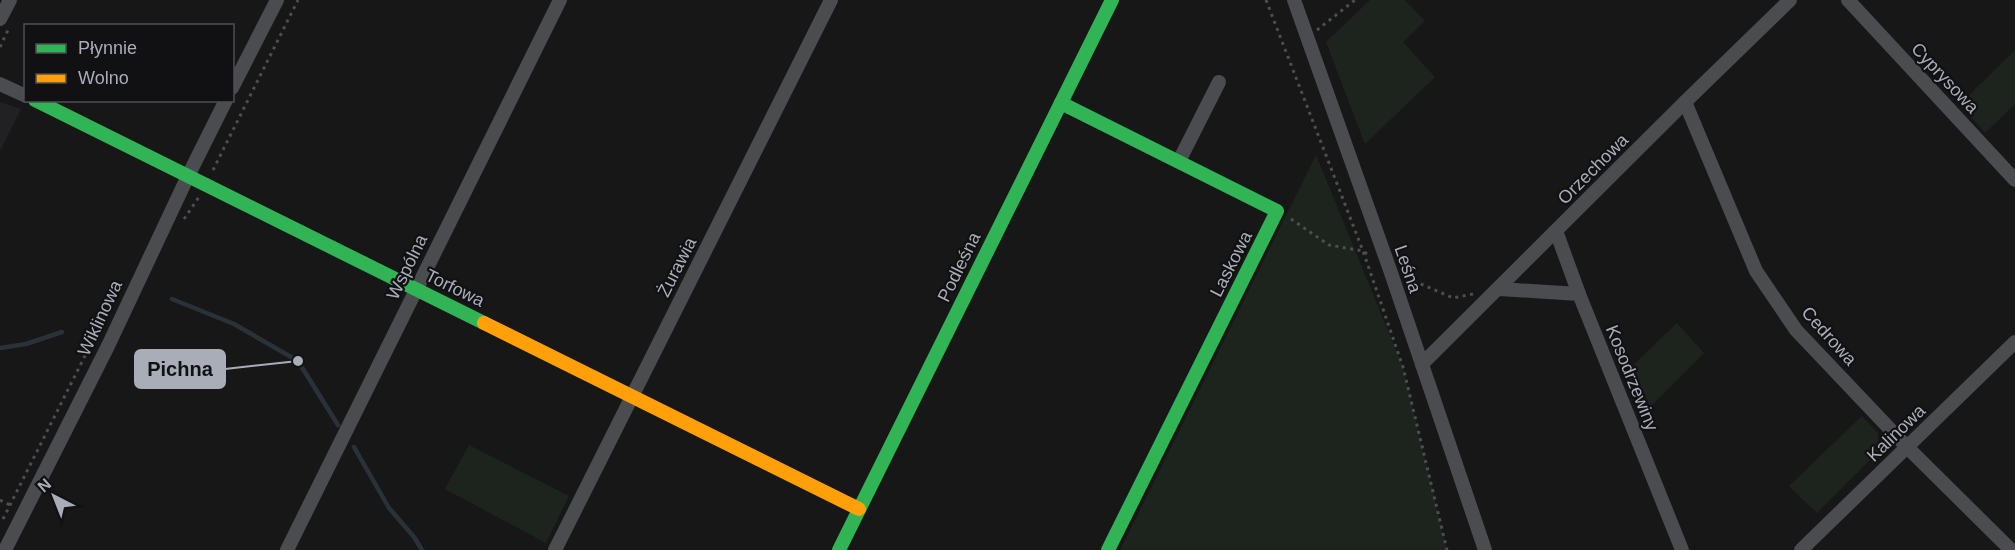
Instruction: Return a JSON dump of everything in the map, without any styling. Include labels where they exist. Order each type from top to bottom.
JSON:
[{"type":"street","points":[[0,19],[10,0]]},
{"type":"street","points":[[234,84],[277,0]]},
{"type":"street","name":"Wspólna","points":[[287,550],[560,0]]},
{"type":"street","name":"Żurawia","points":[[555,550],[831,0]]},
{"type":"street","name":"Podleśna","points":[[839,550],[1112,0]]},
{"type":"street","name":"Leśna","points":[[1294,0],[1309,37],[1485,550]]},
{"type":"street","name":"Orzechowa","points":[[1422,364],[1790,0]]},
{"type":"street","name":"Cyprysowa","points":[[1848,0],[2015,180]]},
{"type":"street","points":[[1179,161],[1219,82]]},
{"type":"street","points":[[0,84],[24,95]]},
{"type":"street","name":"Torfowa","points":[[39,102],[859,509]]},
{"type":"street","name":"Wiklinowa","points":[[5,550],[108,346],[225,102]]},
{"type":"street","name":"Cedrowa","points":[[1685,102],[1756,271],[1796,330],[1907,447],[2011,550]]},
{"type":"street","name":"Laskowa","points":[[1061,103],[1277,211],[1108,550]]},
{"type":"street","name":"Kosodrzewiny","points":[[1556,231],[1682,550]]},
{"type":"street","points":[[1498,289],[1579,294]]},
{"type":"street","name":"Kalinowa","points":[[1801,550],[2015,342]]},
{"type":"path","points":[[1266,0],[1363,251],[1403,367],[1448,550]]},
{"type":"path","points":[[1309,37],[1355,0]]},
{"type":"path","points":[[0,526],[117,292]]},
{"type":"shaded area","points":[[1370,0],[1405,0],[1425,21],[1403,42],[1435,77],[1365,144],[1326,42]]},
{"type":"shaded area","points":[[2015,50],[2015,104],[1985,133],[1960,104]]},
{"type":"shaded area","points":[[0,102],[21,109],[0,151]]},
{"type":"shaded area","points":[[1316,155],[1403,367],[1447,550],[1120,550]]},
{"type":"shaded area","points":[[1677,323],[1704,353],[1643,414],[1626,372]]},
{"type":"shaded area","points":[[1862,416],[1878,433],[1878,452],[1817,513],[1789,486]]},
{"type":"shaded area","points":[[469,445],[569,496],[546,543],[445,489]]},
{"type":"waterway","points":[[172,299],[234,324],[298,361],[338,425]]},
{"type":"waterway","points":[[0,348],[26,344],[62,332]]},
{"type":"waterway","points":[[354,447],[389,508],[422,550]]},
{"type":"traffic: fast","points":[[839,550],[1112,0]]},
{"type":"traffic: fast","points":[[39,102],[484,323]]},
{"type":"traffic: fast","points":[[1061,103],[1277,211],[1108,550]]},
{"type":"traffic: slow","points":[[484,323],[859,509]]},
{"type":"place","name":"Pichna","points":[[298,361]]}]
